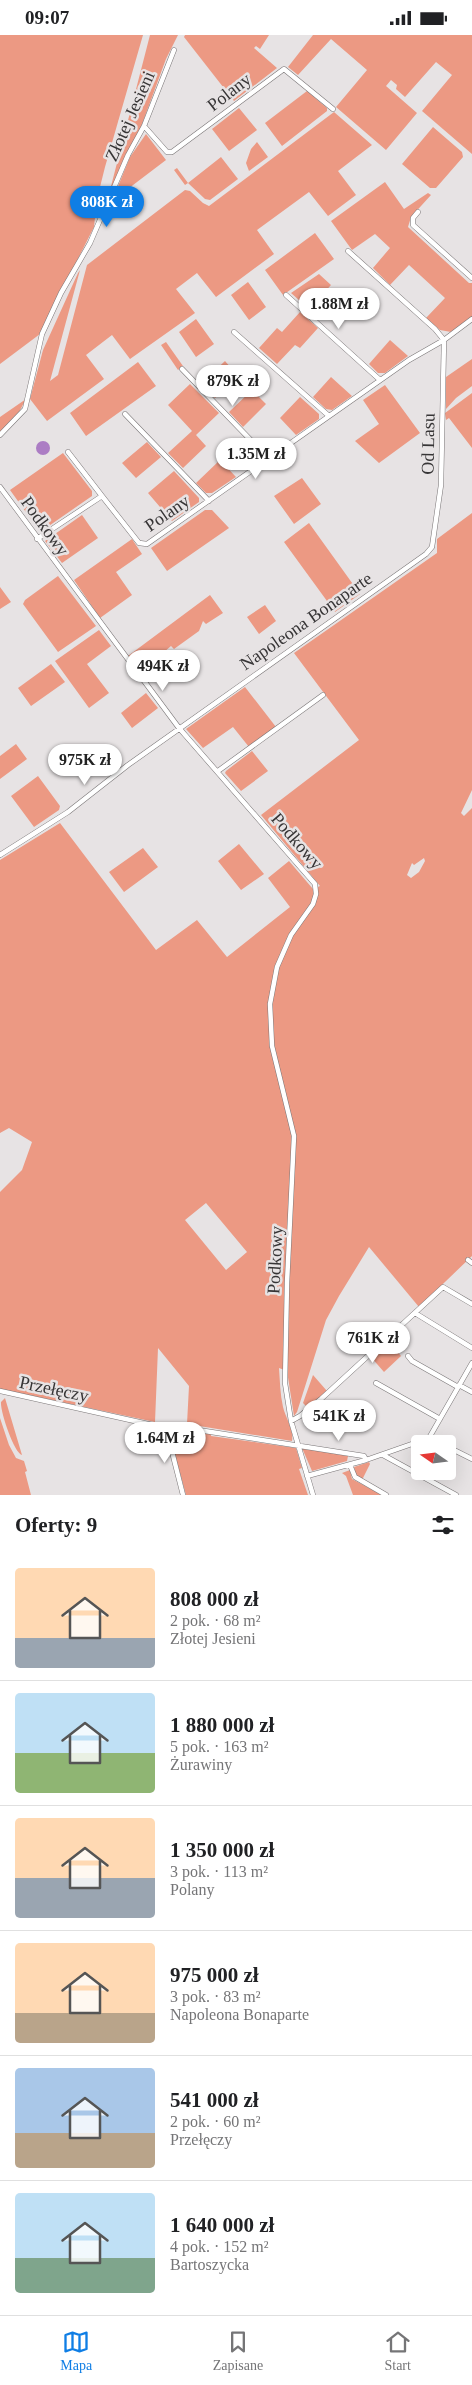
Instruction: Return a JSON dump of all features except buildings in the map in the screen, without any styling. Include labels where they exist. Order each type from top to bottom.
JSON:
[{"type":"street","name":"Złotej Jesieni","points":[[0,435],[25,409],[42,334],[61,293],[86,250],[128,155],[144,126],[174,50]]},
{"type":"street","name":"Polany","points":[[144,126],[167,152],[172,152],[284,69],[333,109]]},
{"type":"street","points":[[418,212],[413,218],[413,225],[472,278]]},
{"type":"street","points":[[348,251],[436,329],[444,340]]},
{"type":"street","points":[[286,295],[380,380]]},
{"type":"street","name":"Polany","points":[[102,496],[139,543],[144,545],[270,459],[409,360],[444,340],[472,319]]},
{"type":"street","points":[[234,332],[329,416]]},
{"type":"street","name":"Od Lasu","points":[[432,547],[442,485],[444,340]]},
{"type":"street","points":[[182,369],[270,459]]},
{"type":"street","points":[[125,414],[209,501]]},
{"type":"street","points":[[37,539],[102,496],[68,452]]},
{"type":"street","name":"Podkowy","points":[[0,487],[179,729],[218,771],[315,884],[316,894],[284,951],[274,978],[270,1005],[272,1046],[294,1136],[284,1363],[291,1421],[313,1495]]},
{"type":"street","name":"Napoleona Bonaparte","points":[[0,855],[68,812],[179,729],[426,554],[432,547]]},
{"type":"street","points":[[218,771],[323,695]]},
{"type":"street","points":[[291,1421],[300,1417],[443,1287],[472,1303]]},
{"type":"street","points":[[414,1313],[472,1348]]},
{"type":"street","points":[[408,1356],[412,1361],[472,1392]]},
{"type":"street","points":[[431,1435],[472,1363]]},
{"type":"street","points":[[376,1383],[440,1419]]},
{"type":"street","name":"Przełęczy","points":[[0,1391],[166,1428],[179,1427],[298,1445],[364,1456],[366,1460]]},
{"type":"street","points":[[166,1428],[183,1495]]},
{"type":"street","points":[[307,1476],[350,1465],[411,1445]]},
{"type":"street","points":[[456,1451],[472,1459]]},
{"type":"street","points":[[382,1455],[456,1495]]},
{"type":"street","points":[[350,1465],[355,1477],[386,1495]]},
{"type":"shaded area","points":[[0,35],[143,35],[105,167],[97,199],[94,227],[40,334],[0,364]]},
{"type":"shaded area","points":[[150,35],[178,35],[166,59],[141,127],[109,194]]},
{"type":"shaded area","points":[[185,35],[269,35],[260,49],[256,46],[254,48],[277,68],[234,101],[184,37]]},
{"type":"shaded area","points":[[313,35],[472,35],[472,154],[422,111],[452,75],[436,62],[405,97],[396,89],[397,85],[391,80],[386,86],[417,113],[386,150],[336,107],[367,70],[331,39],[298,75],[288,67]]},
{"type":"shaded area","points":[[307,91],[327,108],[327,111],[282,146],[265,123]]},
{"type":"shaded area","points":[[239,108],[257,130],[229,151],[212,129]]},
{"type":"shaded area","points":[[334,112],[372,145],[338,171],[356,195],[328,216],[309,192],[257,230],[274,254],[216,297],[197,273],[176,289],[195,313],[130,359],[112,335],[86,355],[104,379],[47,421],[30,399],[43,350],[80,270],[50,381],[58,375],[87,265],[185,190],[190,191],[209,206]]},
{"type":"shaded area","points":[[433,127],[462,152],[463,157],[436,188],[430,188],[402,164]]},
{"type":"shaded area","points":[[146,134],[166,160],[112,201],[130,157]]},
{"type":"shaded area","points":[[257,142],[268,157],[249,171],[246,163],[251,149]]},
{"type":"shaded area","points":[[221,157],[238,179],[210,200],[205,199],[188,183]]},
{"type":"shaded area","points":[[177,168],[188,183],[185,185],[174,170]]},
{"type":"shaded area","points":[[385,182],[404,209],[428,193],[431,195],[411,217],[408,227],[469,283],[472,283],[472,317],[451,332],[440,330],[426,318],[445,298],[409,265],[390,285],[373,268],[390,248],[375,234],[352,250],[331,221]]},
{"type":"shaded area","points":[[315,233],[334,259],[283,295],[265,270]]},
{"type":"shaded area","points":[[319,274],[331,285],[309,309],[291,293]]},
{"type":"shaded area","points":[[248,282],[266,307],[249,320],[231,295]]},
{"type":"shaded area","points":[[300,312],[318,328],[300,348],[295,345],[277,364],[259,348],[277,328],[282,332]]},
{"type":"shaded area","points":[[196,319],[214,344],[196,357],[179,332]]},
{"type":"shaded area","points":[[390,340],[408,356],[385,373],[378,373],[369,364]]},
{"type":"shaded area","points":[[166,342],[183,366],[178,370],[161,345]]},
{"type":"shaded area","points":[[472,359],[472,386],[456,398],[446,409],[446,377]]},
{"type":"shaded area","points":[[225,361],[238,376],[215,398],[201,384]]},
{"type":"shaded area","points":[[138,362],[156,386],[86,436],[70,413]]},
{"type":"shaded area","points":[[331,377],[352,396],[332,410],[326,409],[313,397]]},
{"type":"shaded area","points":[[190,384],[219,413],[196,435],[206,446],[183,468],[168,453],[192,431],[168,405]]},
{"type":"shaded area","points":[[385,385],[420,433],[379,463],[355,441],[379,424],[363,400]]},
{"type":"shaded area","points":[[252,390],[266,404],[243,427],[229,412]]},
{"type":"shaded area","points":[[472,393],[472,448],[449,418],[446,420],[445,413]]},
{"type":"shaded area","points":[[300,397],[319,414],[319,419],[296,435],[280,418]]},
{"type":"shaded area","points":[[26,399],[19,412],[0,432],[0,417]]},
{"type":"shaded area","points":[[40,441],[46,441],[50,448],[46,455],[40,455],[36,451],[36,445]]},
{"type":"shaded area","points":[[147,442],[161,457],[136,478],[122,463]]},
{"type":"shaded area","points":[[63,453],[92,491],[92,496],[43,530],[38,529],[10,490]]},
{"type":"shaded area","points":[[220,460],[236,477],[212,493],[206,493],[196,483]]},
{"type":"shaded area","points":[[174,471],[199,498],[199,502],[172,521],[148,493]]},
{"type":"shaded area","points":[[302,478],[321,504],[294,524],[274,496]]},
{"type":"shaded area","points":[[205,510],[212,510],[229,528],[167,571],[151,548]]},
{"type":"shaded area","points":[[472,513],[472,790],[461,813],[464,816],[472,808],[472,1256],[419,1307],[369,1247],[326,1320],[297,1412],[294,1416],[287,1371],[279,1368],[282,1402],[291,1428],[292,1441],[187,1424],[189,1386],[158,1348],[155,1422],[0,1389],[0,1192],[22,1170],[32,1142],[9,1128],[0,1133],[0,860],[60,823],[156,950],[197,920],[227,957],[290,907],[268,878],[289,861],[313,889],[320,886],[261,815],[359,740],[294,653],[437,553],[437,539]],"holes":[[[424,858],[425,861],[419,872],[411,878],[407,875],[412,863],[414,865]],[[206,1203],[247,1252],[226,1270],[185,1220]]]},
{"type":"shaded area","points":[[82,515],[98,538],[62,563],[45,541]]},
{"type":"shaded area","points":[[309,523],[360,594],[335,612],[284,542]]},
{"type":"shaded area","points":[[132,539],[142,554],[116,572],[132,595],[100,618],[74,580]]},
{"type":"shaded area","points":[[58,576],[96,626],[58,652],[23,604],[25,600]]},
{"type":"shaded area","points":[[0,587],[11,602],[0,609]]},
{"type":"shaded area","points":[[210,595],[223,613],[206,624],[203,621],[199,631],[174,649],[171,646],[140,673],[128,656]]},
{"type":"shaded area","points":[[265,605],[276,621],[259,634],[247,617]]},
{"type":"shaded area","points":[[99,630],[111,646],[87,664],[109,693],[89,708],[55,661]]},
{"type":"shaded area","points":[[51,664],[65,682],[31,706],[18,688]]},
{"type":"shaded area","points":[[245,687],[276,727],[249,747],[233,727],[203,748],[186,729]]},
{"type":"shaded area","points":[[146,693],[158,708],[132,728],[121,713]]},
{"type":"shaded area","points":[[16,744],[27,759],[0,779],[0,756]]},
{"type":"shaded area","points":[[252,751],[268,771],[241,791],[225,773]]},
{"type":"shaded area","points":[[38,776],[60,806],[59,810],[34,827],[11,796]]},
{"type":"shaded area","points":[[239,844],[264,874],[241,890],[218,861]]},
{"type":"shaded area","points":[[143,848],[158,867],[124,892],[109,872]]},
{"type":"shaded area","points":[[388,1340],[401,1356],[384,1372],[370,1356]]},
{"type":"shaded area","points":[[313,1375],[327,1391],[308,1408],[303,1403]]},
{"type":"shaded area","points":[[5,1398],[22,1455],[15,1447],[5,1422],[1,1402]]},
{"type":"shaded area","points":[[0,1418],[9,1445],[16,1458],[24,1461],[31,1495],[0,1495]]},
{"type":"shaded area","points":[[173,1428],[211,1434],[211,1436],[296,1448],[302,1468],[299,1469],[308,1495],[186,1495],[168,1429]]},
{"type":"shaded area","points":[[302,1448],[348,1456],[347,1461],[312,1471]]},
{"type":"shaded area","points":[[369,1462],[370,1464],[362,1480],[356,1476],[354,1467]]},
{"type":"shaded area","points":[[350,1470],[352,1479],[382,1495],[353,1495],[346,1476],[342,1473]]}]
